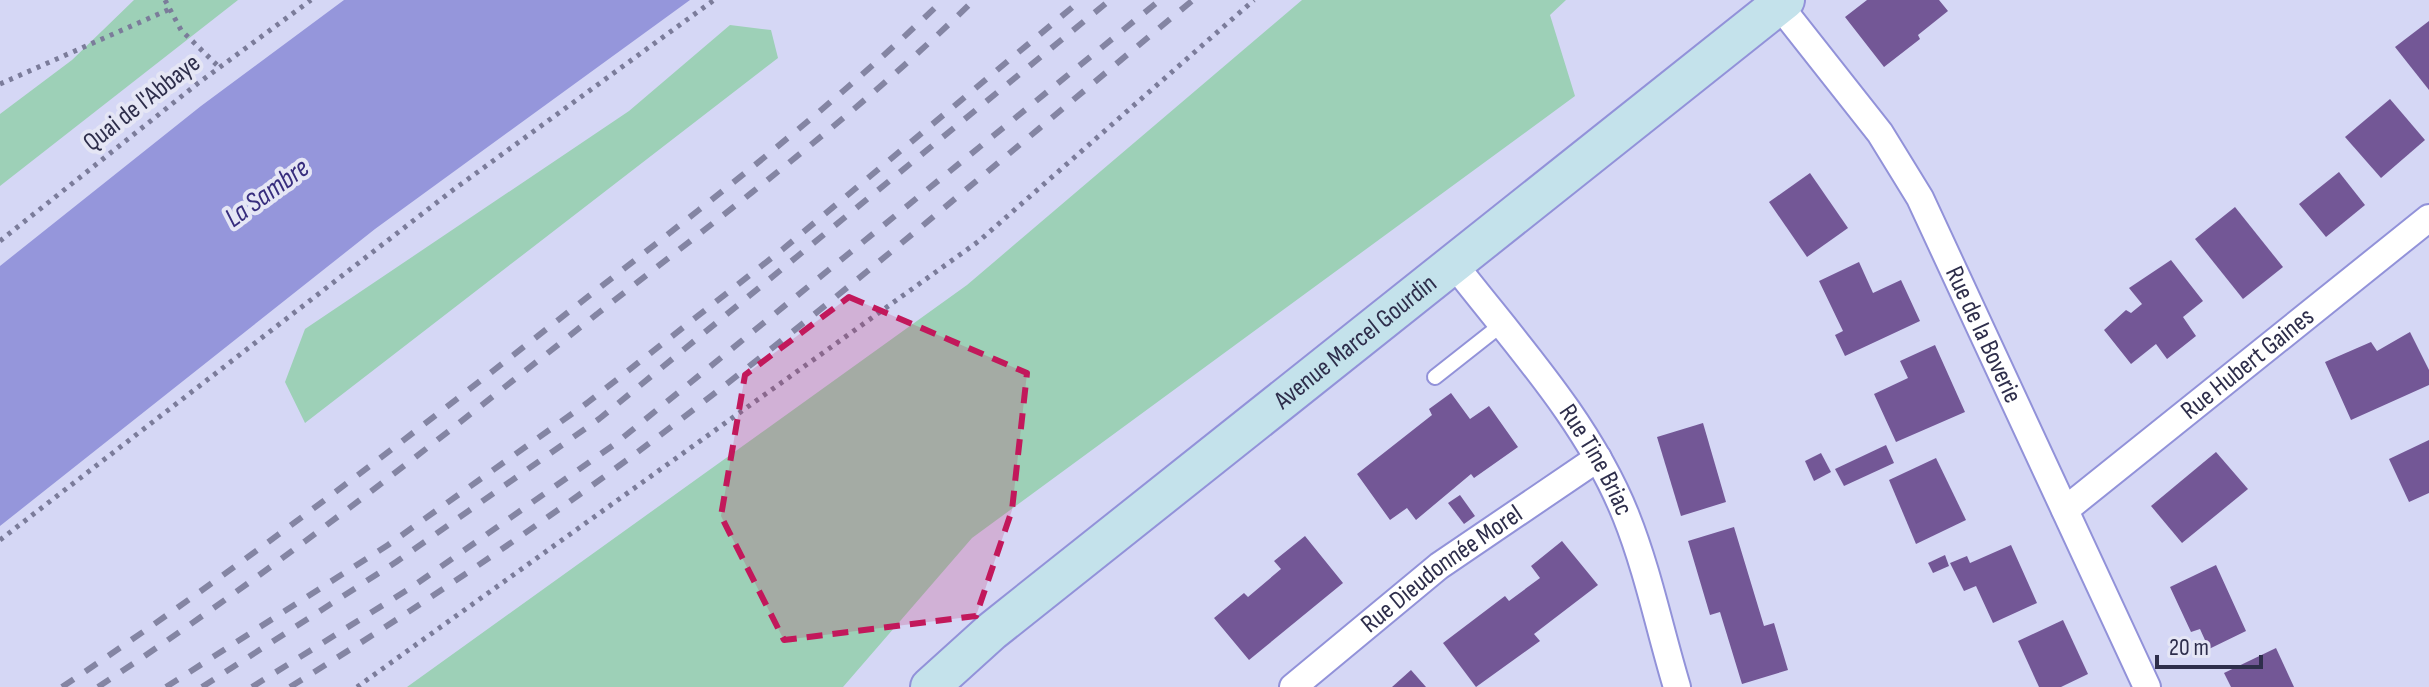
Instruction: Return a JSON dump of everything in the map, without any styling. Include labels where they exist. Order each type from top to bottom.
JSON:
[{"type":"street","name":"Avenue Marcel Gourdin","points":[[930,687],[992,631],[1782,2]]},
{"type":"street","name":"Rue de la Boverie","points":[[1782,2],[1880,133],[1920,198],[2147,687]]},
{"type":"street","name":"Rue Hubert Gaines","points":[[2065,510],[2426,228]]},
{"type":"street","name":"Rue Tine Briac","points":[[1453,263],[1561,403],[1598,458],[1626,517],[1677,687]]},
{"type":"street","name":"Rue Dieudonnée Morel","points":[[1293,687],[1439,566],[1598,458]]},
{"type":"lane","points":[[1435,377],[1501,325]]},
{"type":"path","points":[[165,0],[181,30],[219,67]]},
{"type":"path","name":"Quai de l'Abbaye","points":[[0,241],[219,67],[311,0]]},
{"type":"path","points":[[0,540],[453,190],[714,0]]},
{"type":"path","points":[[357,687],[979,241],[1254,0]]},
{"type":"path","points":[[0,84],[170,9]]},
{"type":"highlighted area","points":[[849,297],[1027,373],[1012,510],[976,616],[784,640],[721,516],[745,375]]},
{"type":"green space","points":[[134,0],[238,0],[0,186],[0,114],[72,60]]},
{"type":"green space","points":[[1302,0],[1566,0],[1550,15],[1575,96],[972,538],[843,687],[407,687],[967,285]]},
{"type":"green space","points":[[730,25],[771,30],[778,58],[305,423],[285,382],[305,329],[629,111]]},
{"type":"water","name":"La Sambre","points":[[344,0],[690,0],[375,229],[0,526],[0,266],[201,106]]},
{"type":"building","points":[[1867,0],[1939,0],[1948,11],[1918,35],[1920,39],[1884,67],[1845,17]]},
{"type":"building","points":[[2429,21],[2429,90],[2395,47]]},
{"type":"building","points":[[2390,99],[2425,140],[2381,178],[2345,137]]},
{"type":"building","points":[[2339,172],[2365,205],[2326,237],[2299,204]]},
{"type":"building","points":[[1810,173],[1848,228],[1807,257],[1769,202]]},
{"type":"building","points":[[2235,207],[2283,267],[2243,299],[2195,239]]},
{"type":"building","points":[[2171,260],[2203,301],[2183,317],[2196,336],[2167,359],[2156,344],[2131,364],[2104,330],[2126,310],[2131,313],[2142,304],[2129,288]]},
{"type":"building","points":[[1859,262],[1873,293],[1901,280],[1920,321],[1845,356],[1835,335],[1843,331],[1819,281]]},
{"type":"building","points":[[2410,332],[2429,370],[2429,385],[2351,420],[2325,362],[2371,342],[2377,351]]},
{"type":"building","points":[[1935,345],[1965,412],[1896,442],[1874,394],[1908,378],[1900,361]]},
{"type":"building","points":[[1451,393],[1470,419],[1489,406],[1518,447],[1474,478],[1471,474],[1416,520],[1407,508],[1390,520],[1357,474],[1432,415],[1429,409]]},
{"type":"building","points":[[1703,423],[1726,502],[1681,516],[1657,437]]},
{"type":"building","points":[[2429,440],[2429,493],[2409,502],[2389,459]]},
{"type":"building","points":[[1886,445],[1894,463],[1844,486],[1835,469]]},
{"type":"building","points":[[2216,452],[2248,489],[2182,543],[2151,506]]},
{"type":"building","points":[[1821,453],[1831,472],[1814,481],[1805,461]]},
{"type":"building","points":[[1936,458],[1966,520],[1916,544],[1889,480]]},
{"type":"building","points":[[1460,495],[1475,516],[1464,524],[1448,503]]},
{"type":"building","points":[[1734,527],[1764,626],[1774,623],[1788,670],[1742,684],[1720,612],[1710,615],[1688,541]]},
{"type":"building","points":[[1305,536],[1343,583],[1249,660],[1214,618],[1244,593],[1248,597],[1281,569],[1274,561]]},
{"type":"building","points":[[1562,541],[1598,585],[1534,634],[1540,641],[1476,687],[1443,643],[1505,596],[1509,601],[1540,578],[1531,566]]},
{"type":"building","points":[[2011,545],[2037,603],[1993,623],[1976,586],[1964,591],[1950,563],[1967,556],[1970,563]]},
{"type":"building","points":[[1945,555],[1949,566],[1933,573],[1928,563]]},
{"type":"building","points":[[2216,565],[2246,631],[2209,649],[2200,629],[2191,632],[2170,587]]},
{"type":"building","points":[[2063,620],[2088,674],[2061,687],[2039,687],[2018,641]]},
{"type":"building","points":[[2276,648],[2294,687],[2231,687],[2224,673]]},
{"type":"building","points":[[1411,670],[1426,687],[1392,687]]},
{"type":"railway","points":[[62,687],[250,556],[493,371],[801,127],[943,0]]},
{"type":"railway","points":[[98,687],[289,553],[475,411],[837,123],[974,0]]},
{"type":"railway","points":[[166,687],[388,545],[587,403],[783,249],[1081,0]]},
{"type":"railway","points":[[202,687],[396,562],[599,419],[1110,0]]},
{"type":"railway","points":[[252,687],[412,587],[615,444],[1160,0]]},
{"type":"railway","points":[[290,687],[505,547],[631,457],[915,232],[1193,0]]}]
